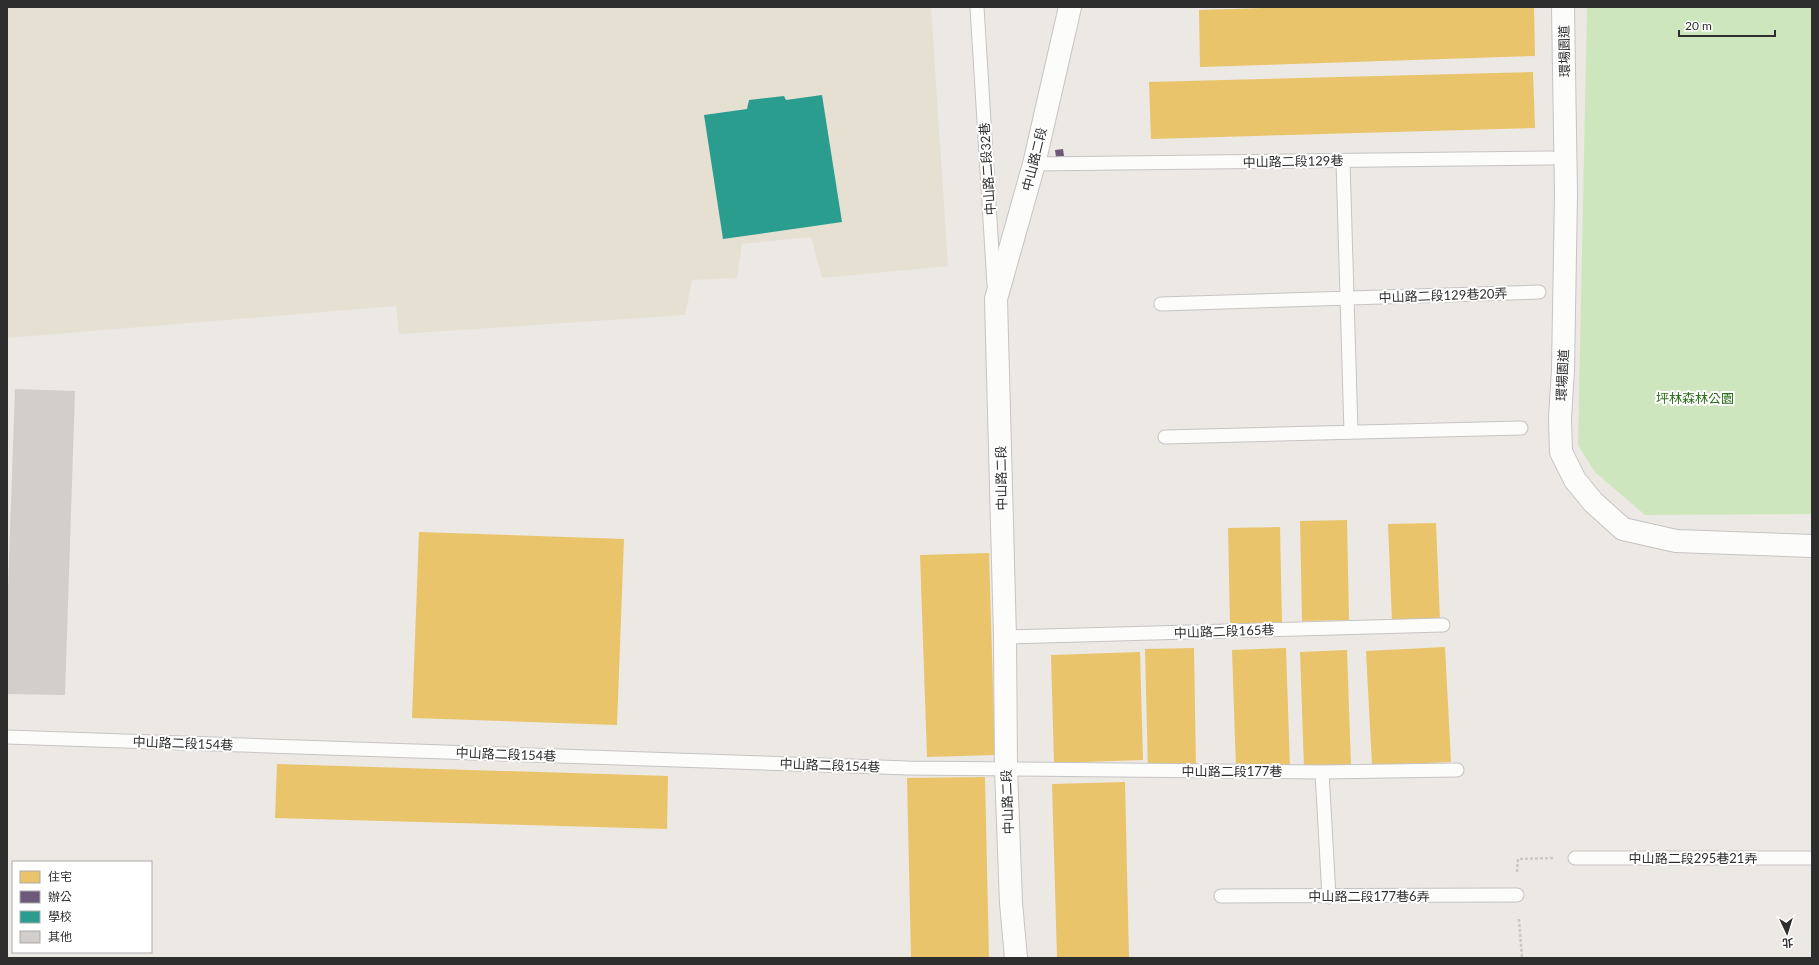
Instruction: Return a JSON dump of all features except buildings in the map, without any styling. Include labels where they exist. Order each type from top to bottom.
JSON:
[{"type":"main road","name":"中山路二段","points":[[1016,958],[1011,903],[1006,769],[1005,637],[996,299],[1034,164],[1070,7]]},
{"type":"main road","name":"環場園道","points":[[1563,7],[1566,194],[1563,370],[1560,418],[1561,452],[1575,480],[1593,502],[1623,529],[1676,541],[1812,546]]},
{"type":"lane","name":"中山路二段32巷","points":[[977,7],[997,331]]},
{"type":"lane","name":"中山路二段129巷","points":[[1034,164],[1552,158]]},
{"type":"lane","points":[[1343,161],[1351,432]]},
{"type":"lane","name":"中山路二段129巷20弄","points":[[1161,304],[1539,292]]},
{"type":"lane","points":[[1165,437],[1521,428]]},
{"type":"lane","name":"中山路二段165巷","points":[[1005,637],[1443,625]]},
{"type":"lane","name":"中山路二段154巷","points":[[7,737],[908,768],[1006,769]]},
{"type":"lane","name":"中山路二段177巷","points":[[1006,769],[1322,772],[1458,770]]},
{"type":"lane","points":[[1322,772],[1329,897]]},
{"type":"lane","name":"中山路二段295巷21弄","points":[[1575,858],[1812,858]]},
{"type":"lane","name":"中山路二段177巷6弄","points":[[1221,896],[1329,897],[1517,895]]},
{"type":"shaded area","points":[[7,7],[931,7],[948,266],[822,278],[811,237],[742,244],[737,278],[692,280],[685,315],[399,334],[396,306],[7,338]]},
{"type":"green space","name":"坪林森林公園","points":[[1587,7],[1812,7],[1812,514],[1645,515],[1595,472],[1578,445]]}]
